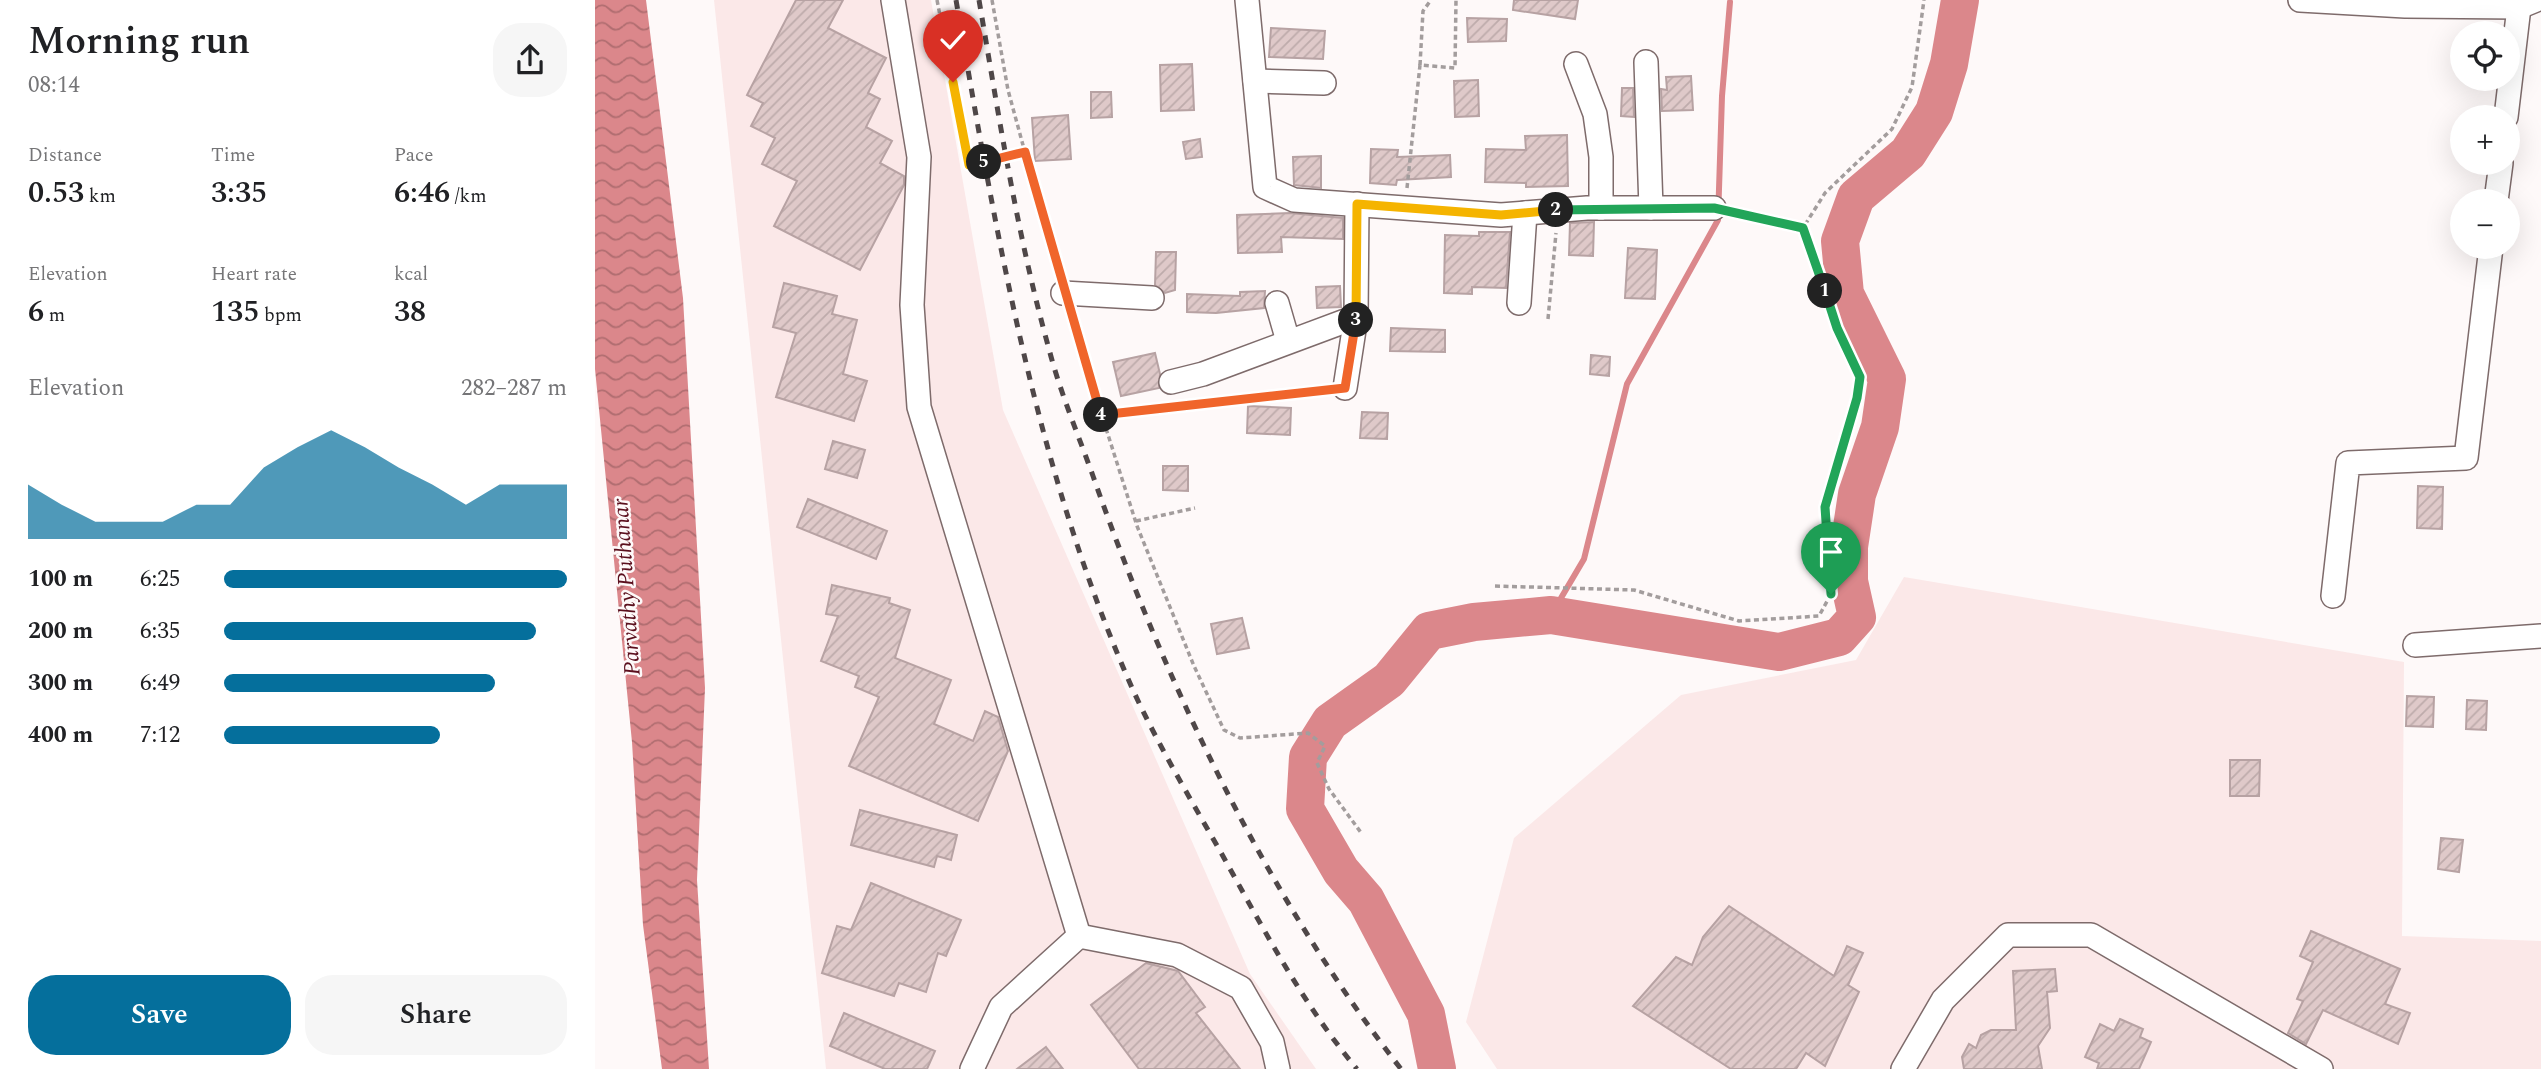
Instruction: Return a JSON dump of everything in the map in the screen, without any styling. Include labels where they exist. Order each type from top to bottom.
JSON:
[{"type":"street","points":[[893,0],[919,157],[912,305],[919,407],[1079,936]]},
{"type":"street","points":[[1247,0],[1265,187],[1294,200],[1501,215],[1601,208],[1714,208]]},
{"type":"street","points":[[2300,0],[2405,6],[2527,4],[2508,105]]},
{"type":"street","points":[[1646,62],[1651,208]]},
{"type":"street","points":[[1576,64],[1595,114],[1601,157],[1601,208]]},
{"type":"street","points":[[1255,81],[1324,83]]},
{"type":"street","points":[[1345,388],[1356,317],[1357,204]]},
{"type":"street","points":[[1519,303],[1525,213]]},
{"type":"street","points":[[2333,596],[2348,463],[2466,458],[2490,259]]},
{"type":"street","points":[[1063,293],[1152,298]]},
{"type":"street","points":[[1277,303],[1288,341]]},
{"type":"street","points":[[1171,382],[1203,374],[1356,317]]},
{"type":"street","points":[[2415,645],[2541,636]]},
{"type":"street","points":[[1903,1069],[1943,1000],[2008,935],[2091,935],[2321,1069]]},
{"type":"street","points":[[972,1069],[1001,1007],[1079,936]]},
{"type":"street","points":[[1079,936],[1177,955],[1241,988],[1272,1042],[1278,1069]]},
{"type":"path","points":[[937,0],[969,165],[1025,152]]},
{"type":"path","points":[[992,0],[1008,90],[1063,293],[1136,521],[1194,666],[1224,730],[1240,738],[1308,733],[1325,746],[1317,763],[1329,789],[1361,834]]},
{"type":"path","points":[[1404,208],[1420,65],[1423,11],[1431,0]]},
{"type":"path","points":[[1420,65],[1455,68],[1456,0]]},
{"type":"path","points":[[1803,228],[1825,192],[1892,129],[1912,87],[1924,0]]},
{"type":"path","points":[[1714,208],[1803,228]]},
{"type":"path","points":[[1548,319],[1559,210]]},
{"type":"path","points":[[1495,586],[1635,590],[1739,621],[1819,616],[1831,594],[1825,507],[1857,398],[1860,377],[1837,328],[1803,228]]},
{"type":"path","points":[[1101,417],[1345,388]]},
{"type":"path","points":[[1136,521],[1195,508]]},
{"type":"shaded area","points":[[714,0],[931,0],[1003,410],[1250,974],[1316,1069],[826,1069]]},
{"type":"shaded area","points":[[1904,577],[2404,662],[2402,936],[2541,941],[2541,1069],[1497,1069],[1466,1022],[1514,838],[1681,695],[1856,660]]},
{"type":"water","name":"Parvathy Puthanar","points":[[595,0],[646,0],[683,298],[705,688],[697,880],[709,1069],[662,1069],[643,925],[632,742],[595,369]]},
{"type":"building","points":[[796,0],[843,0],[828,28],[886,58],[868,93],[880,99],[866,127],[892,141],[880,163],[904,176],[904,185],[860,270],[774,226],[797,181],[762,164],[775,138],[751,126],[763,103],[747,95]]},
{"type":"building","points":[[1514,0],[1578,0],[1575,19],[1513,10]]},
{"type":"building","points":[[1467,18],[1507,19],[1506,41],[1468,42]]},
{"type":"building","points":[[1271,28],[1325,31],[1323,59],[1269,57]]},
{"type":"building","points":[[1192,64],[1194,110],[1161,111],[1160,65]]},
{"type":"building","points":[[1691,76],[1693,110],[1662,111],[1661,89],[1667,90],[1666,77]]},
{"type":"building","points":[[1478,80],[1479,116],[1455,117],[1454,81]]},
{"type":"building","points":[[1622,88],[1633,88],[1634,117],[1621,116]]},
{"type":"building","points":[[1091,92],[1111,92],[1112,117],[1091,118]]},
{"type":"building","points":[[1068,115],[1071,159],[1035,161],[1032,118]]},
{"type":"building","points":[[1567,135],[1568,186],[1526,187],[1526,183],[1485,182],[1486,149],[1526,150],[1525,136]]},
{"type":"building","points":[[1200,139],[1202,157],[1186,159],[1183,142]]},
{"type":"building","points":[[1371,149],[1398,150],[1397,157],[1450,155],[1451,177],[1397,180],[1396,185],[1370,183]]},
{"type":"building","points":[[1321,156],[1321,188],[1294,185],[1293,157]]},
{"type":"building","points":[[1290,213],[1343,218],[1343,239],[1281,237],[1282,252],[1238,253],[1237,215]]},
{"type":"building","points":[[1594,222],[1593,256],[1569,255],[1570,223]]},
{"type":"building","points":[[1479,232],[1510,232],[1506,288],[1472,287],[1472,294],[1444,293],[1445,235],[1479,236]]},
{"type":"building","points":[[1628,248],[1657,250],[1655,299],[1625,298]]},
{"type":"building","points":[[1156,252],[1176,252],[1175,290],[1165,293],[1155,285]]},
{"type":"building","points":[[784,283],[837,296],[832,314],[857,320],[843,374],[867,381],[854,421],[776,397],[796,333],[773,327]]},
{"type":"building","points":[[1340,286],[1341,307],[1317,308],[1316,287]]},
{"type":"building","points":[[1265,291],[1264,308],[1216,313],[1187,312],[1187,294],[1240,296],[1240,292]]},
{"type":"building","points":[[1391,328],[1445,330],[1445,352],[1390,351]]},
{"type":"building","points":[[1155,353],[1160,374],[1159,388],[1121,396],[1113,362]]},
{"type":"building","points":[[1591,355],[1610,357],[1609,376],[1590,374]]},
{"type":"building","points":[[1248,406],[1291,408],[1290,435],[1247,433]]},
{"type":"building","points":[[1362,412],[1388,413],[1387,439],[1360,438]]},
{"type":"building","points":[[833,441],[865,450],[857,478],[825,469]]},
{"type":"building","points":[[1163,466],[1188,466],[1188,491],[1163,490]]},
{"type":"building","points":[[2418,486],[2443,487],[2442,529],[2417,528]]},
{"type":"building","points":[[808,499],[887,531],[876,559],[797,527]]},
{"type":"building","points":[[832,585],[890,598],[889,603],[910,610],[895,658],[951,680],[934,724],[973,741],[985,711],[998,717],[1008,751],[978,821],[849,766],[879,697],[855,687],[859,676],[821,661],[838,616],[826,614]]},
{"type":"building","points":[[1242,618],[1249,648],[1217,654],[1211,624]]},
{"type":"building","points":[[2407,696],[2434,697],[2433,727],[2406,726]]},
{"type":"building","points":[[2467,700],[2487,701],[2486,730],[2466,729]]},
{"type":"building","points":[[2230,760],[2260,760],[2259,796],[2230,796]]},
{"type":"building","points":[[860,810],[957,835],[951,860],[937,856],[934,867],[851,845]]},
{"type":"building","points":[[2441,838],[2463,840],[2459,872],[2438,869]]},
{"type":"building","points":[[871,883],[961,920],[946,956],[938,953],[926,992],[899,983],[894,996],[822,973],[837,926],[851,930]]},
{"type":"building","points":[[1729,906],[1834,976],[1847,946],[1863,953],[1848,985],[1859,992],[1825,1066],[1806,1053],[1796,1069],[1731,1069],[1633,1006],[1676,957],[1692,965],[1703,937]]},
{"type":"building","points":[[2311,931],[2400,969],[2385,1004],[2410,1013],[2398,1044],[2323,1010],[2306,1044],[2288,1033],[2303,1001],[2297,999],[2313,962],[2300,956]]},
{"type":"building","points":[[1146,963],[1178,971],[1205,1007],[1196,1013],[1240,1069],[1139,1069],[1091,1005]]},
{"type":"building","points":[[2055,969],[2057,991],[2047,992],[2050,1028],[2038,1046],[2042,1069],[1964,1069],[1962,1057],[1969,1044],[1976,1048],[1981,1035],[1991,1030],[2016,1030],[2013,971]]},
{"type":"building","points":[[844,1013],[935,1051],[927,1069],[885,1069],[830,1046]]},
{"type":"building","points":[[2120,1019],[2143,1029],[2140,1037],[2151,1042],[2139,1069],[2097,1069],[2099,1063],[2085,1057],[2100,1024],[2114,1031]]},
{"type":"building","points":[[1046,1047],[1063,1069],[1017,1069]]},
{"type":"waterway","points":[[1437,1069],[1426,1014],[1366,900],[1341,871],[1305,809],[1308,757],[1330,722],[1389,680],[1429,631],[1474,622],[1551,615],[1779,652],[1839,637],[1857,617],[1849,581],[1849,547],[1857,494],[1880,427],[1887,379],[1845,294],[1840,241],[1856,197],[1908,153],[1934,112],[1949,64],[1960,0]]},
{"type":"waterway","points":[[1572,615],[1551,615],[1584,559],[1627,384],[1718,220],[1722,96],[1730,2]]},
{"type":"railway","points":[[956,0],[987,175],[1023,351],[1070,523],[1099,607],[1133,690],[1177,775],[1286,967],[1319,1020],[1357,1069]]},
{"type":"railway","points":[[979,0],[1010,176],[1038,306],[1058,381],[1121,554],[1186,709],[1263,860],[1352,1002],[1401,1069]]},
{"type":"route","points":[[953,82],[969,165],[1025,152],[1063,293],[1101,417],[1345,388],[1351,364],[1356,317],[1357,204],[1501,215],[1587,208],[1714,208],[1803,228],[1837,328],[1860,377],[1857,398],[1825,507],[1831,594]]}]
